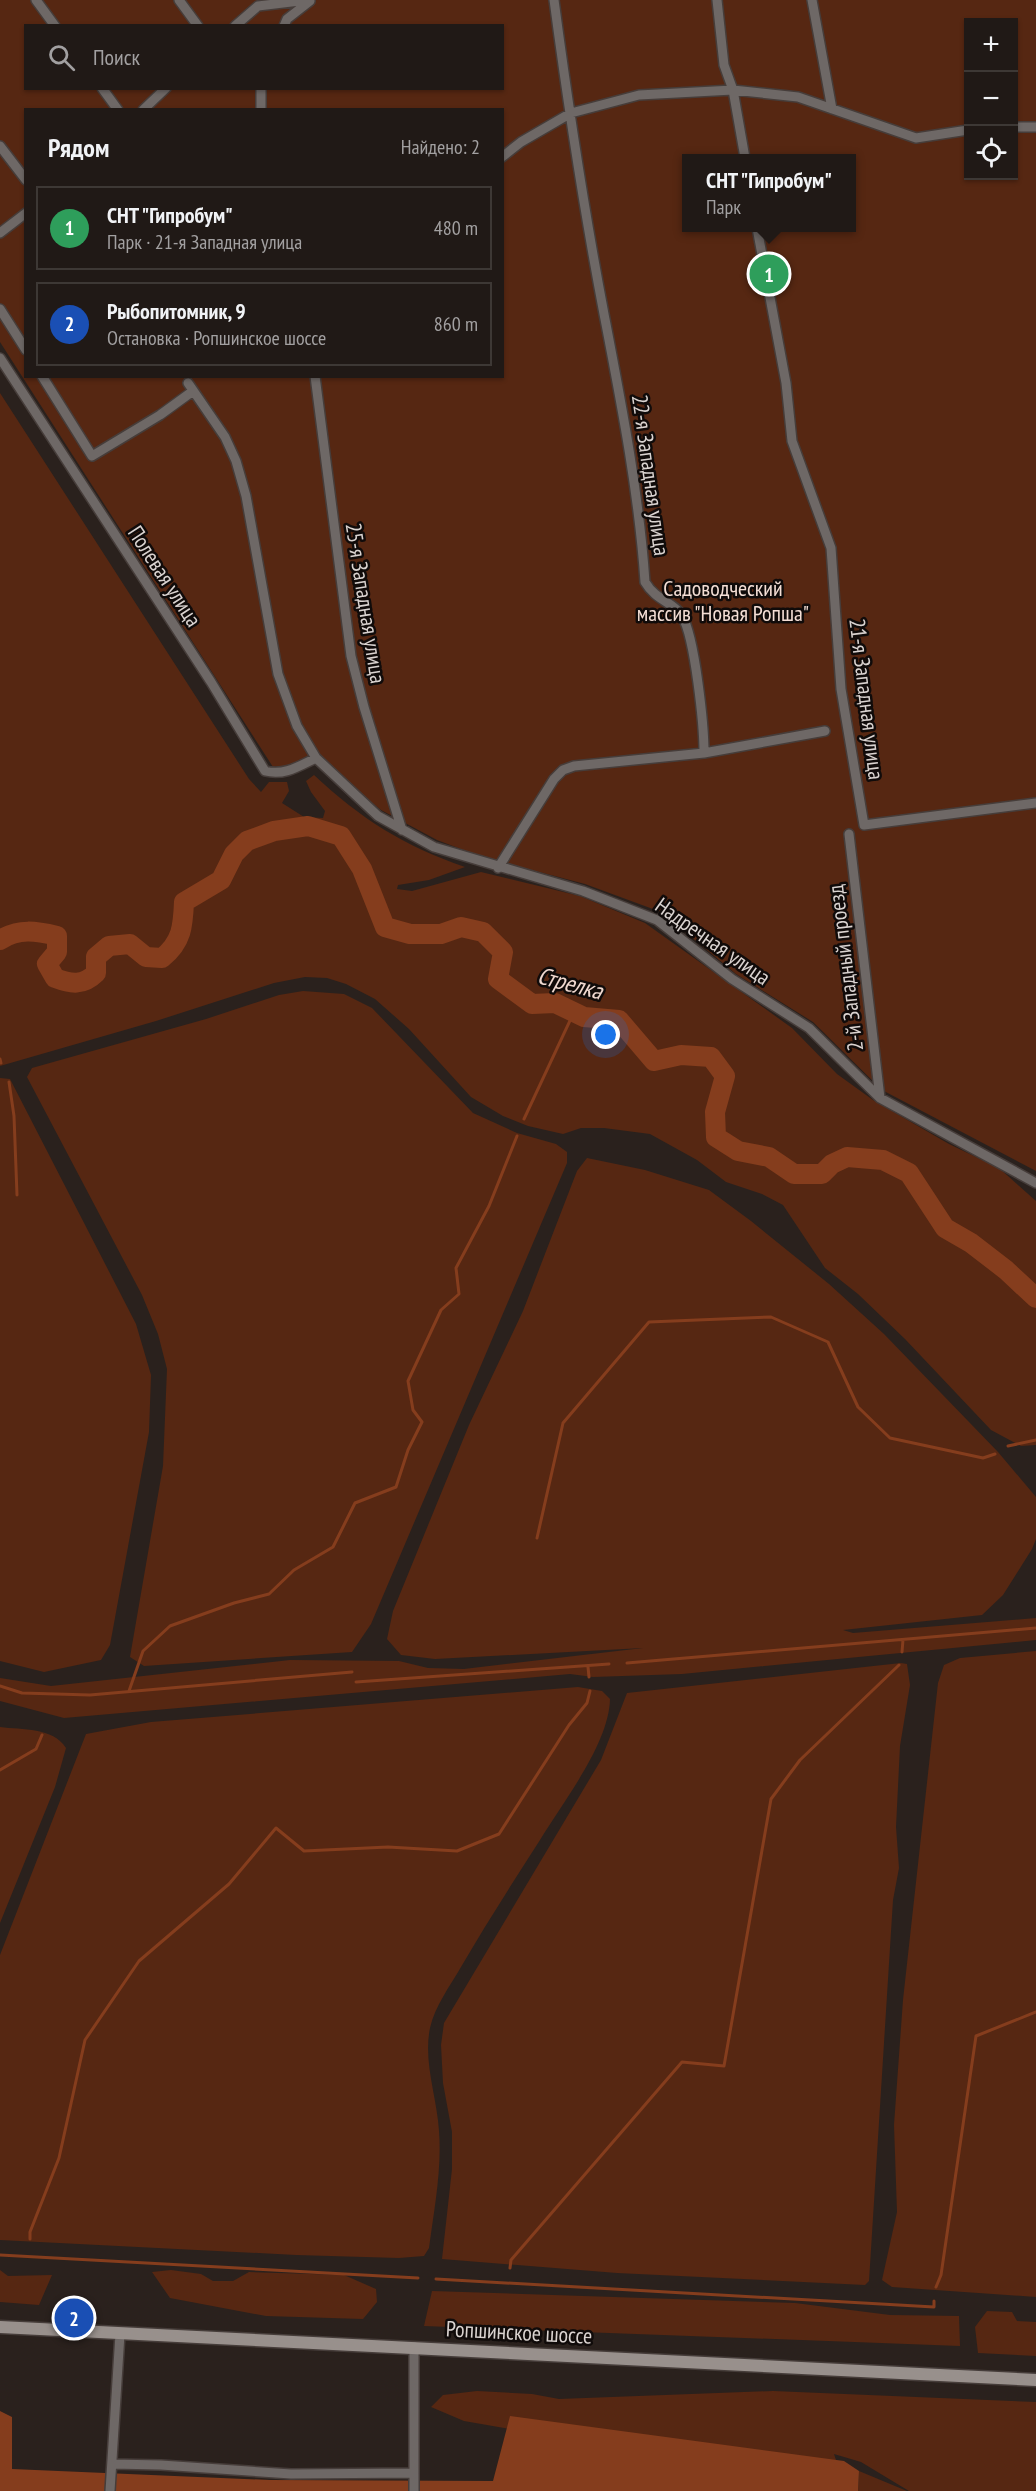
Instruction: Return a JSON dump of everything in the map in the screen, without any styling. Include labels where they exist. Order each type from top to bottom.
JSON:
[{"type":"main road","name":"Ропшинское шоссе","points":[[0,2327],[1036,2380]]},
{"type":"street","points":[[36,0],[54,24]]},
{"type":"street","points":[[179,0],[197,24]]},
{"type":"street","points":[[237,24],[258,6],[309,0]]},
{"type":"street","points":[[285,24],[287,19],[309,0]]},
{"type":"street","name":"22-я Западная улица","points":[[554,0],[604,312],[616,373],[645,582],[652,594],[681,613],[690,632],[704,753]]},
{"type":"street","points":[[717,0],[724,65],[733,90],[744,154]]},
{"type":"street","points":[[812,0],[832,109]]},
{"type":"street","points":[[103,90],[117,108]]},
{"type":"street","points":[[145,108],[164,90]]},
{"type":"street","points":[[261,90],[261,108]]},
{"type":"street","points":[[504,155],[521,142],[571,113],[639,95],[733,90],[798,97],[916,138],[964,131]]},
{"type":"street","points":[[1018,127],[1036,127]]},
{"type":"street","points":[[0,146],[24,177]]},
{"type":"street","points":[[0,233],[24,215]]},
{"type":"street","name":"21-я Западная улица","points":[[758,232],[786,383],[792,441],[831,548],[841,690],[864,825],[1036,803]]},
{"type":"street","points":[[0,309],[24,347]]},
{"type":"street","name":"Полевая улица","points":[[0,358],[211,682],[265,771],[276,774],[288,772],[316,758]]},
{"type":"street","points":[[43,378],[92,456],[160,415],[189,382]]},
{"type":"street","name":"25-я Западная улица","points":[[315,378],[351,656],[364,707],[402,830]]},
{"type":"street","name":"Надречная улица","points":[[189,382],[225,437],[236,461],[246,496],[278,674],[297,726],[316,758],[378,816],[434,847],[498,868],[583,891],[657,920],[732,979],[809,1028],[880,1098],[1036,1184]]},
{"type":"street","points":[[498,868],[554,779],[563,770],[574,766],[704,753],[825,731]]},
{"type":"street","name":"2-й Западный проезд","points":[[849,834],[880,1098]]},
{"type":"street","points":[[110,2491],[120,2334]]},
{"type":"street","points":[[414,2347],[414,2491]]},
{"type":"street","points":[[112,2464],[291,2474],[414,2473]]},
{"type":"green space","name":"Садоводческий массив \"Новая Ропша\"","points":[[0,0],[1036,0],[1036,1171],[882,1090],[813,1022],[736,974],[661,912],[585,884],[482,857],[437,840],[381,810],[322,764],[273,767],[0,342]]},
{"type":"green space","points":[[0,393],[249,779],[261,792],[269,782],[287,782],[289,791],[282,803],[304,817],[323,818],[325,811],[306,781],[314,775],[331,791],[384,830],[422,850],[465,867],[429,880],[398,885],[397,889],[412,891],[481,872],[580,896],[645,923],[792,1028],[837,1074],[873,1100],[949,1144],[999,1168],[1036,1201],[1036,1445],[1021,1446],[991,1430],[905,1339],[858,1294],[825,1268],[783,1205],[762,1194],[726,1182],[697,1160],[650,1134],[604,1128],[581,1128],[563,1134],[528,1126],[503,1116],[471,1097],[409,1029],[375,999],[346,984],[327,978],[305,977],[274,983],[156,1021],[0,1066]]},
{"type":"green space","points":[[303,991],[344,994],[372,1008],[473,1113],[517,1133],[556,1144],[567,1152],[567,1163],[371,1624],[352,1652],[144,1666],[130,1657],[163,1466],[167,1369],[158,1334],[142,1295],[27,1077],[32,1068],[206,1019],[279,995]]},
{"type":"green space","points":[[0,1078],[10,1079],[136,1324],[151,1375],[149,1432],[110,1645],[101,1660],[44,1672],[0,1661]]},
{"type":"green space","points":[[587,1158],[645,1170],[709,1190],[751,1221],[829,1284],[884,1334],[998,1452],[1036,1497],[1036,1539],[1032,1549],[1003,1595],[982,1615],[843,1630],[853,1633],[1036,1618],[1036,1640],[682,1674],[593,1677],[570,1674],[64,1718],[0,1701],[0,1678],[51,1686],[290,1660],[399,1661],[428,1668],[464,1669],[643,1648],[435,1659],[401,1655],[387,1639],[393,1611],[469,1425],[523,1311],[577,1171]]},
{"type":"green space","points":[[1036,1651],[1036,2297],[892,2287],[882,2280],[897,2212],[894,2125],[903,2000],[938,1683],[944,1665],[960,1658]]},
{"type":"green space","points":[[907,1664],[910,1685],[900,1746],[896,1827],[899,1868],[893,1900],[869,2281],[865,2285],[617,2273],[442,2259],[452,2169],[452,2132],[443,2083],[441,2045],[444,2023],[601,1760],[627,1693]]},
{"type":"green space","points":[[578,1687],[602,1691],[610,1699],[602,1735],[583,1772],[443,1996],[430,2028],[428,2054],[440,2146],[429,2248],[424,2256],[399,2258],[296,2255],[0,2240],[0,1955],[86,1734],[151,1722]]},
{"type":"green space","points":[[0,1727],[45,1733],[60,1741],[66,1748],[55,1787],[0,1923]]},
{"type":"green space","points":[[0,2270],[8,2276],[52,2275],[39,2305],[0,2302]]},
{"type":"green space","points":[[171,2270],[201,2274],[213,2281],[233,2281],[249,2272],[344,2275],[376,2289],[377,2302],[363,2319],[266,2316],[170,2298],[152,2272]]},
{"type":"green space","points":[[432,2291],[795,2303],[890,2315],[959,2316],[960,2346],[424,2326]]},
{"type":"green space","points":[[987,2311],[1012,2312],[1017,2321],[1036,2322],[1036,2356],[978,2353],[975,2327]]},
{"type":"green space","points":[[477,2391],[532,2394],[559,2399],[773,2391],[1036,2402],[1036,2491],[909,2491],[861,2462],[834,2454],[840,2472],[522,2431],[464,2421],[431,2407],[443,2395]]},
{"type":"green space","points":[[859,2471],[907,2491],[858,2491]]},
{"type":"shaded area","points":[[0,2411],[12,2417],[12,2469],[270,2480],[493,2481],[510,2416],[844,2461],[859,2471],[858,2491],[0,2491]]},
{"type":"waterway","name":"Стрелка","points":[[0,940],[21,932],[57,936],[57,952],[47,964],[55,978],[66,982],[82,982],[96,973],[96,957],[109,946],[130,944],[146,957],[162,958],[174,946],[180,933],[184,902],[221,880],[234,854],[247,841],[274,831],[308,826],[341,836],[362,869],[385,927],[410,934],[441,934],[461,927],[483,932],[503,952],[498,979],[532,1004],[555,1003],[584,1017],[619,1020],[654,1061],[681,1055],[711,1057],[725,1076],[715,1112],[716,1137],[738,1151],[769,1157],[794,1174],[822,1174],[832,1164],[847,1157],[883,1160],[909,1173],[945,1228],[971,1243],[1006,1270],[1036,1298]]},
{"type":"waterway","points":[[524,1119],[574,1012]]},
{"type":"waterway","points":[[0,1059],[1,1063]]},
{"type":"waterway","points":[[9,1082],[14,1116],[17,1195]]},
{"type":"waterway","points":[[129,1691],[143,1651],[170,1626],[234,1603],[269,1594],[294,1570],[333,1547],[355,1503],[396,1487],[408,1450],[422,1422],[413,1410],[408,1381],[441,1310],[459,1294],[456,1268],[489,1206],[517,1136]]},
{"type":"waterway","points":[[537,1538],[563,1423],[649,1322],[771,1317],[828,1342],[858,1407],[890,1438],[983,1458],[995,1454]]},
{"type":"waterway","points":[[1008,1446],[1036,1440]]},
{"type":"waterway","points":[[627,1663],[1036,1628]]},
{"type":"waterway","points":[[902,1652],[903,1640]]},
{"type":"waterway","points":[[356,1682],[609,1664]]},
{"type":"waterway","points":[[510,2268],[511,2260],[682,2062],[724,2066],[771,1799],[800,1760],[899,1665]]},
{"type":"waterway","points":[[588,1667],[589,1677]]},
{"type":"waterway","points":[[0,1686],[22,1693],[90,1695],[352,1672]]},
{"type":"waterway","points":[[30,2239],[30,2232],[59,2158],[85,2040],[139,1961],[229,1884],[276,1828],[304,1851],[388,1847],[457,1851],[499,1834],[569,1725],[587,1703],[590,1691]]},
{"type":"waterway","points":[[0,1770],[36,1749],[42,1735]]},
{"type":"waterway","points":[[936,2287],[941,2275],[976,2036],[1036,2012]]},
{"type":"waterway","points":[[0,2255],[418,2278]]},
{"type":"waterway","points":[[436,2279],[934,2307],[934,2301]]},
{"type":"place","name":"СНТ \"Гипробум\"","points":[[769,274]]},
{"type":"place","name":"Рыбопитомник, 9","points":[[74,2318]]}]
